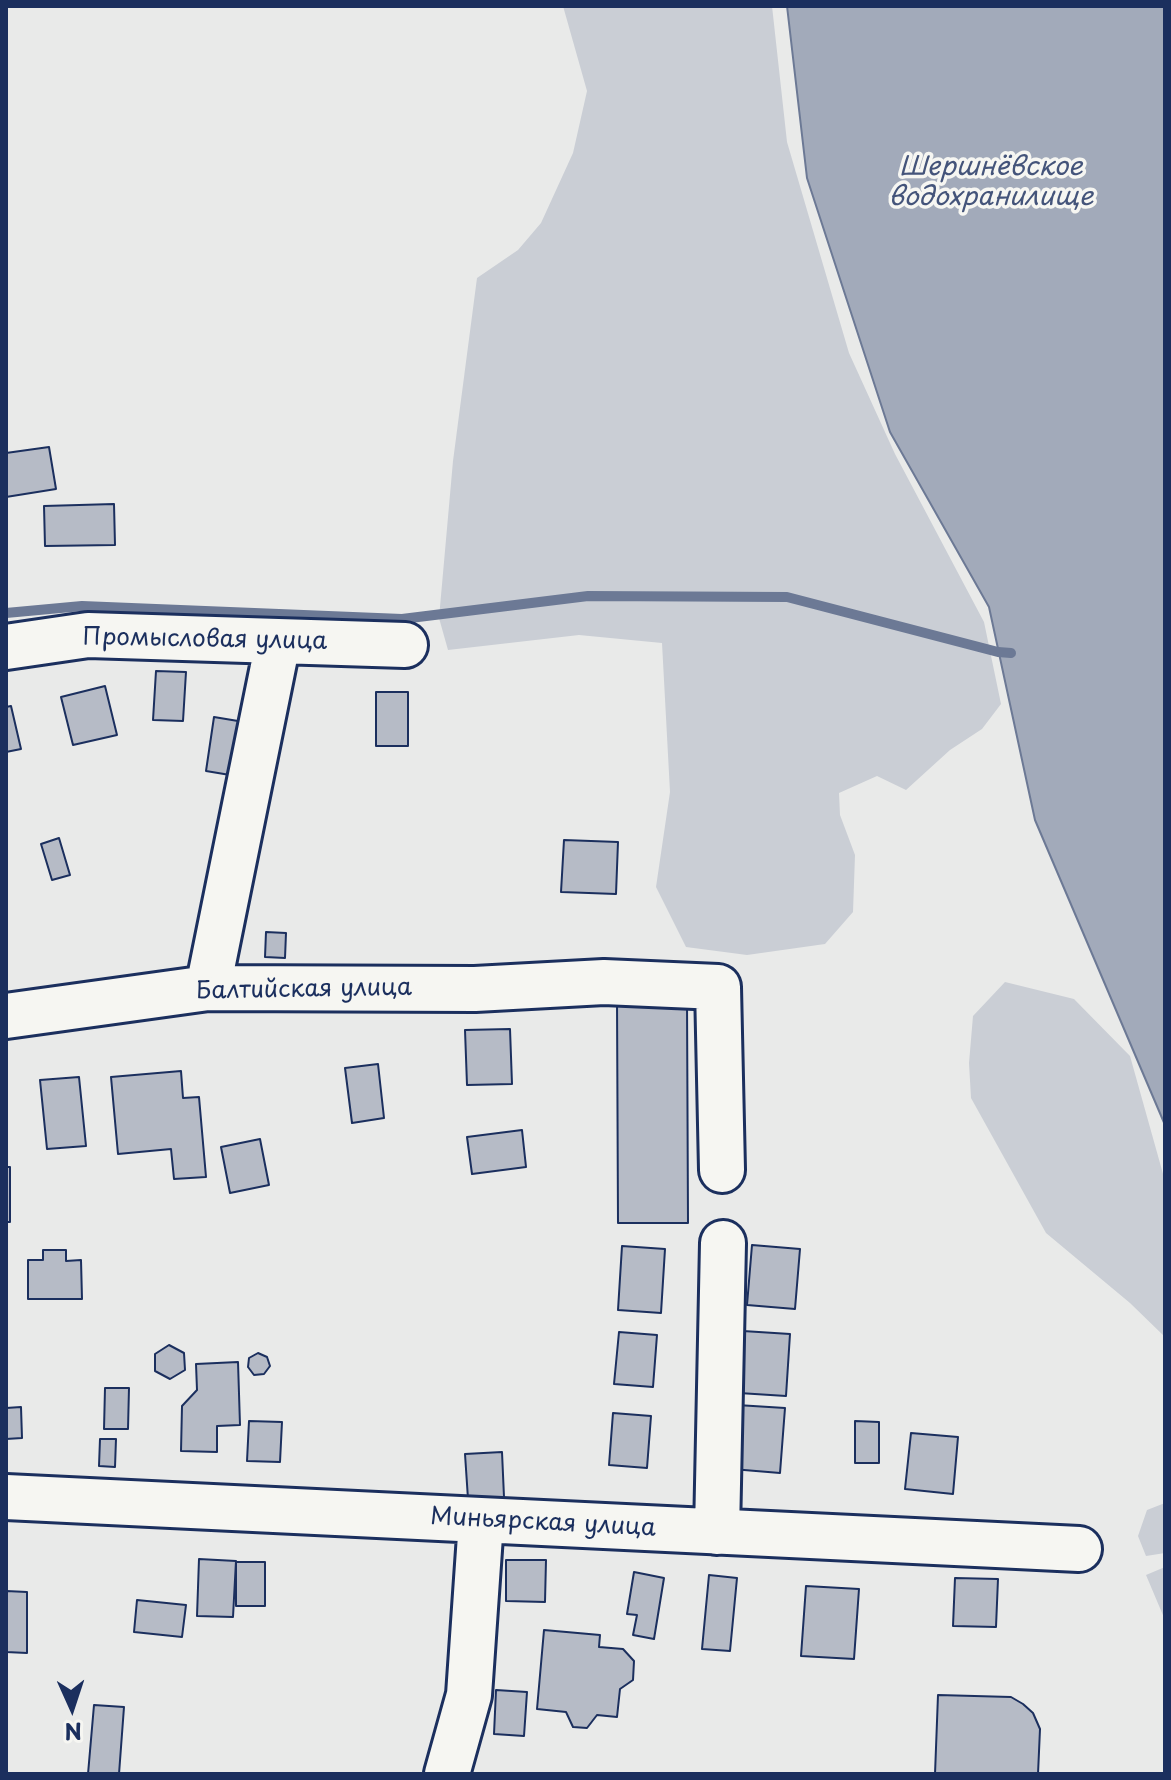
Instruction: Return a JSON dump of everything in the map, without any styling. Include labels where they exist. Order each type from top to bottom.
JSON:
[{"type":"street","name":"Промысловая улица","points":[[6,647],[88,635],[405,645]]},
{"type":"street","points":[[208,988],[278,642]]},
{"type":"street","name":"Балтийская улица","points":[[6,1016],[208,988],[475,989],[604,982],[718,987],[722,1170]]},
{"type":"street","points":[[717,1532],[723,1243]]},
{"type":"street","name":"Миньярская улица","points":[[6,1497],[1079,1549]]},
{"type":"street","points":[[447,1774],[469,1695],[481,1521]]},
{"type":"shaded area","points":[[563,6],[772,6],[787,142],[849,353],[895,454],[984,622],[1001,704],[982,729],[950,750],[906,790],[877,776],[839,793],[840,815],[855,855],[853,912],[825,944],[747,955],[686,947],[656,887],[670,792],[662,643],[579,635],[448,650],[439,618],[453,461],[477,278],[518,250],[541,223],[573,153],[587,91]]},
{"type":"shaded area","points":[[1005,982],[1074,999],[1130,1056],[1165,1181],[1165,1337],[1130,1303],[1046,1233],[971,1098],[969,1063],[973,1016]]},
{"type":"shaded area","points":[[1165,1503],[1165,1553],[1146,1556],[1138,1536],[1147,1510]]},
{"type":"shaded area","points":[[1165,1567],[1165,1620],[1146,1575]]},
{"type":"water","name":"Шершнёвское водохранилище","points":[[787,6],[1165,6],[1165,1125],[1035,820],[989,607],[890,432],[807,178]]},
{"type":"building","points":[[49,447],[56,489],[6,497],[6,453]]},
{"type":"building","points":[[114,504],[115,545],[45,546],[44,506]]},
{"type":"building","points":[[156,671],[186,672],[183,721],[153,720]]},
{"type":"building","points":[[105,686],[117,735],[73,745],[61,697]]},
{"type":"building","points":[[376,692],[408,692],[408,746],[376,746]]},
{"type":"building","points":[[11,706],[21,749],[6,752],[6,707]]},
{"type":"building","points":[[214,717],[250,723],[242,777],[206,771]]},
{"type":"building","points":[[59,838],[70,875],[52,880],[41,844]]},
{"type":"building","points":[[564,840],[618,842],[616,894],[561,892]]},
{"type":"building","points":[[266,932],[286,933],[285,958],[265,957]]},
{"type":"building","points":[[617,1000],[687,1000],[688,1223],[618,1223]]},
{"type":"building","points":[[510,1029],[512,1084],[467,1085],[465,1030]]},
{"type":"building","points":[[378,1064],[384,1118],[352,1123],[345,1068]]},
{"type":"building","points":[[181,1071],[183,1098],[199,1097],[206,1177],[174,1179],[171,1149],[118,1154],[111,1077]]},
{"type":"building","points":[[79,1077],[86,1146],[47,1149],[40,1080]]},
{"type":"building","points":[[522,1130],[526,1167],[472,1174],[467,1137]]},
{"type":"building","points":[[260,1139],[269,1185],[230,1193],[221,1147]]},
{"type":"building","points":[[6,1167],[10,1167],[10,1222],[6,1222]]},
{"type":"building","points":[[752,1245],[800,1249],[795,1309],[747,1305]]},
{"type":"building","points":[[622,1246],[665,1249],[661,1313],[618,1310]]},
{"type":"building","points":[[43,1250],[66,1250],[66,1261],[81,1260],[82,1299],[28,1299],[28,1260],[43,1260]]},
{"type":"building","points":[[743,1331],[790,1334],[786,1396],[739,1393]]},
{"type":"building","points":[[619,1332],[657,1335],[653,1387],[614,1384]]},
{"type":"building","points":[[169,1345],[184,1353],[185,1370],[170,1379],[155,1371],[155,1354]]},
{"type":"building","points":[[258,1353],[267,1357],[270,1366],[264,1374],[254,1375],[248,1367],[249,1358]]},
{"type":"building","points":[[238,1362],[240,1425],[217,1426],[217,1452],[181,1451],[182,1406],[197,1390],[196,1364]]},
{"type":"building","points":[[105,1388],[129,1388],[128,1429],[104,1429]]},
{"type":"building","points":[[737,1405],[785,1408],[780,1473],[732,1469]]},
{"type":"building","points":[[21,1407],[22,1438],[6,1439],[6,1408]]},
{"type":"building","points":[[613,1413],[651,1416],[647,1468],[609,1465]]},
{"type":"building","points":[[249,1421],[282,1422],[280,1462],[247,1461]]},
{"type":"building","points":[[855,1421],[879,1422],[879,1463],[855,1463]]},
{"type":"building","points":[[911,1433],[958,1437],[953,1494],[905,1489]]},
{"type":"building","points":[[100,1439],[116,1439],[115,1467],[99,1466]]},
{"type":"building","points":[[502,1452],[504,1497],[468,1499],[465,1454]]},
{"type":"building","points":[[199,1559],[236,1561],[233,1617],[197,1616]]},
{"type":"building","points":[[506,1560],[546,1560],[545,1602],[506,1601]]},
{"type":"building","points":[[236,1562],[265,1562],[265,1606],[236,1606]]},
{"type":"building","points":[[634,1572],[664,1578],[654,1639],[633,1635],[637,1615],[627,1614]]},
{"type":"building","points":[[709,1575],[737,1578],[730,1651],[702,1649]]},
{"type":"building","points":[[955,1578],[998,1579],[996,1627],[953,1626]]},
{"type":"building","points":[[806,1586],[859,1589],[854,1659],[801,1656]]},
{"type":"building","points":[[6,1591],[27,1592],[27,1653],[6,1652]]},
{"type":"building","points":[[137,1600],[186,1605],[182,1637],[134,1632]]},
{"type":"building","points":[[544,1630],[600,1635],[599,1647],[623,1649],[634,1661],[633,1680],[620,1689],[617,1717],[597,1715],[587,1728],[573,1727],[566,1712],[537,1709]]},
{"type":"building","points":[[496,1690],[527,1692],[524,1736],[494,1734]]},
{"type":"building","points":[[938,1695],[1011,1697],[1023,1704],[1033,1713],[1040,1729],[1038,1774],[935,1774]]},
{"type":"building","points":[[94,1705],[124,1707],[119,1774],[88,1774]]},
{"type":"waterway","points":[[6,613],[82,606],[402,619],[588,596],[787,597],[1011,653]]}]
